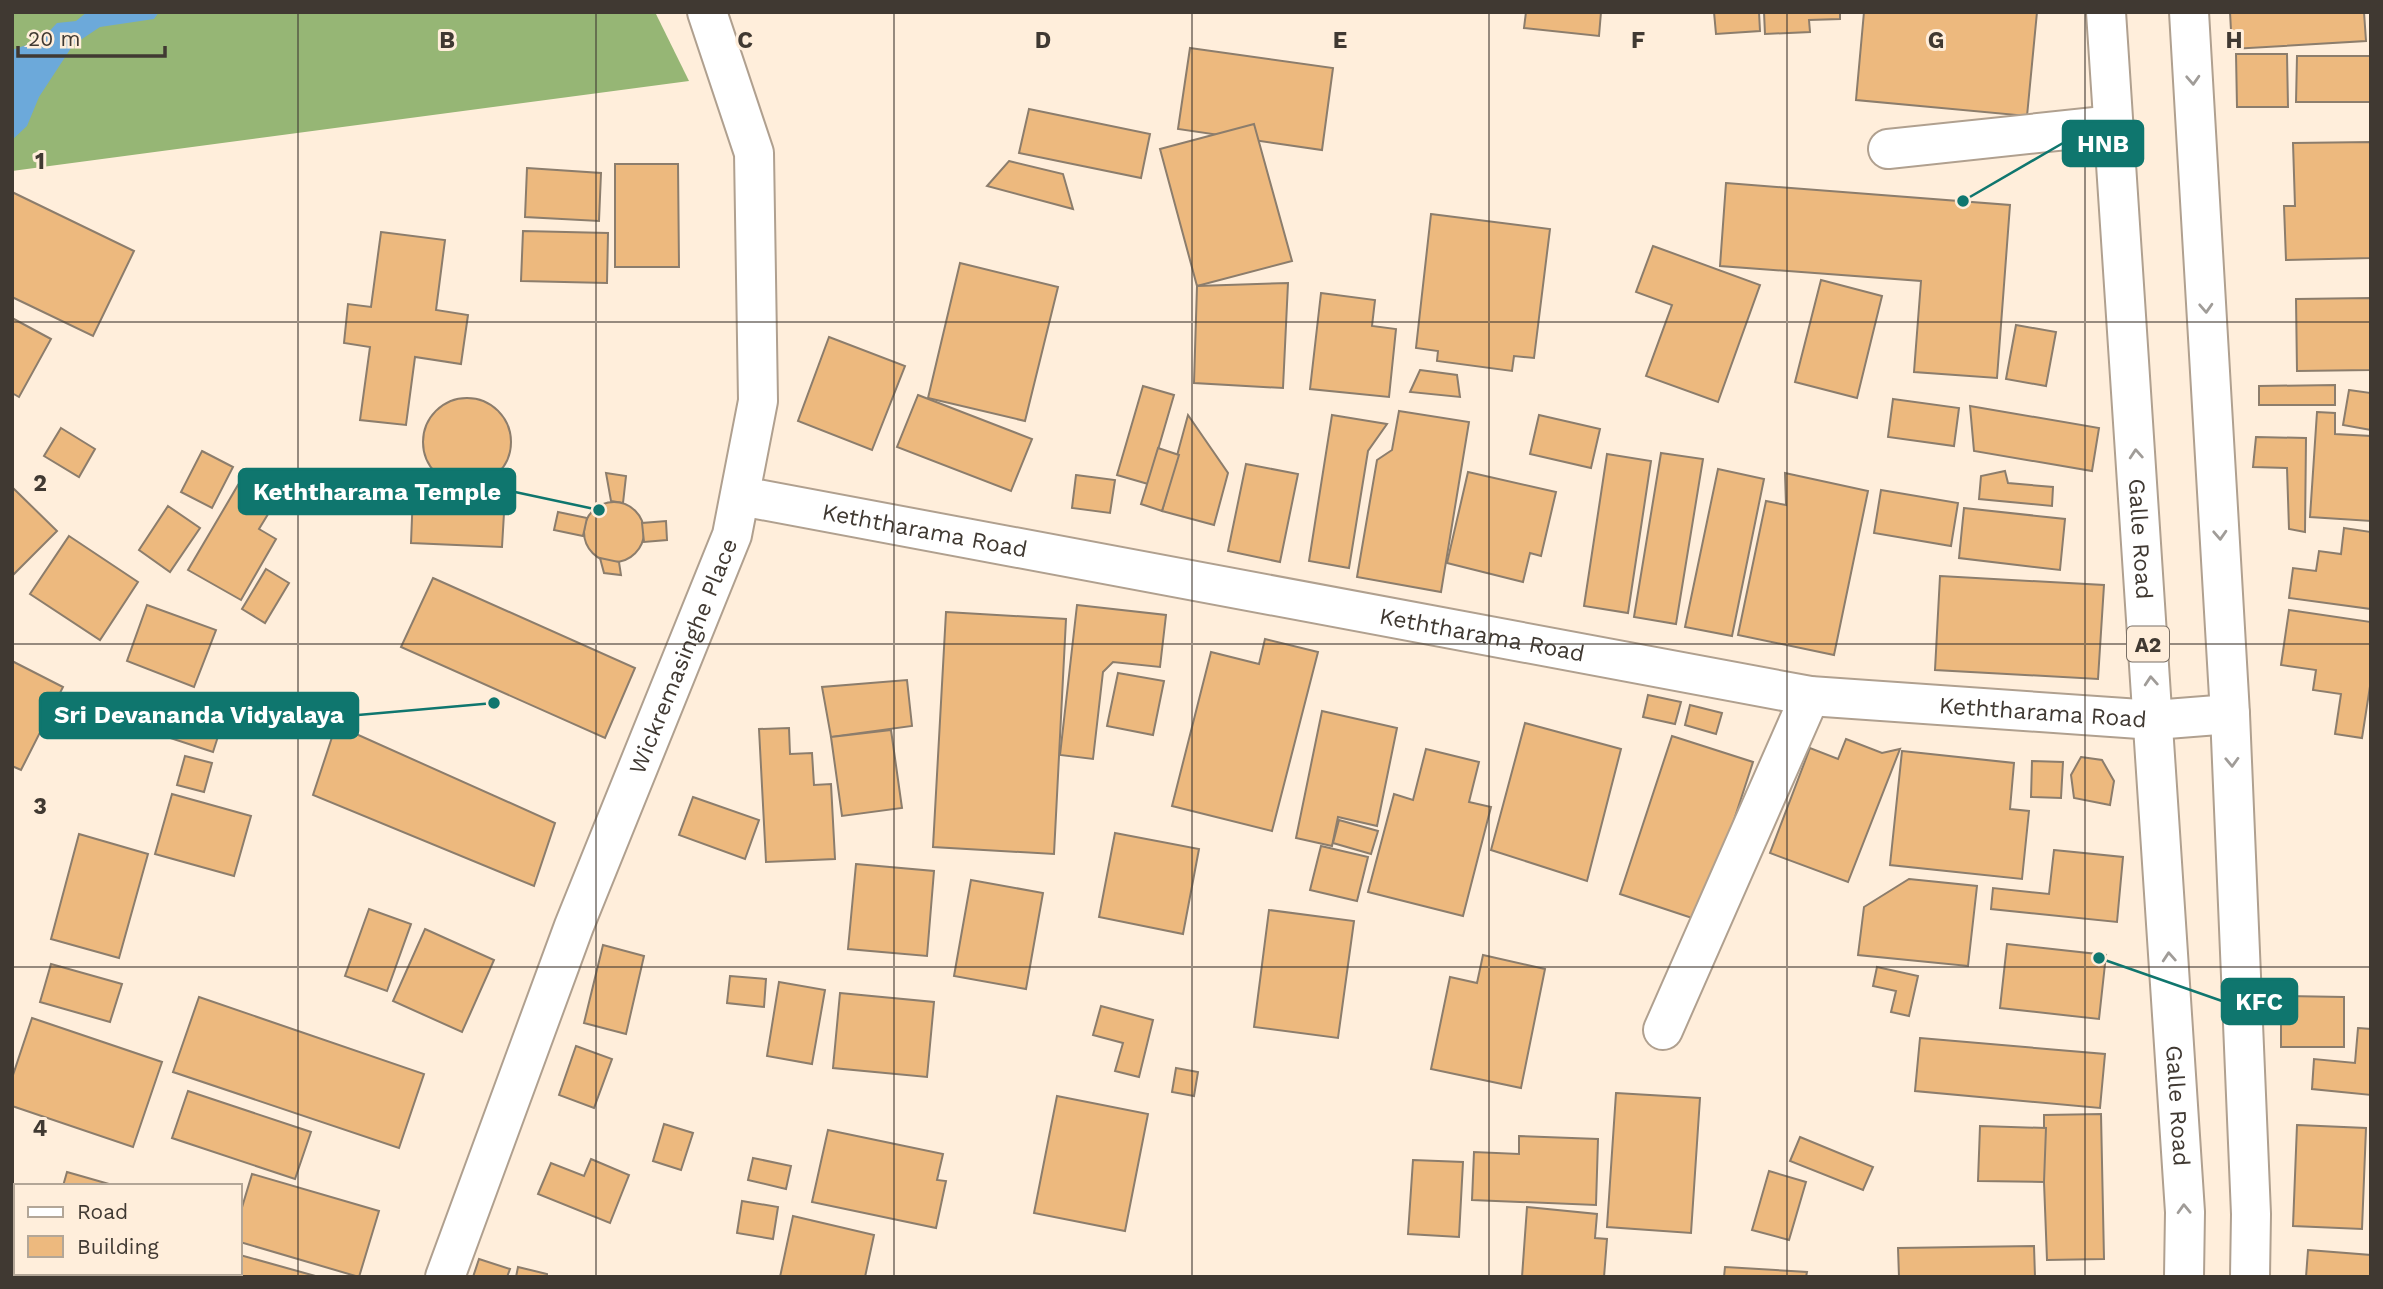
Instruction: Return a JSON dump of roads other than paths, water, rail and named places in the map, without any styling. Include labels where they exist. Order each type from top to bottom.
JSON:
[{"type":"main road","name":"Wickremasinghe Place","points":[[444,1277],[574,926],[732,535],[741,496],[758,401],[754,153],[707,12]]},
{"type":"main road","name":"Galle Road","points":[[2106,12],[2185,1212],[2184,1277]]},
{"type":"main road","points":[[2189,12],[2230,714],[2251,1214],[2249,1277]]},
{"type":"main road","points":[[1888,149],[2114,125]]},
{"type":"main road","name":"Keththarama Road","points":[[741,496],[1810,696],[2154,720],[2230,714]]},
{"type":"main road","points":[[1663,1030],[1810,696]]},
{"type":"water","points":[[87,12],[159,12],[154,19],[100,27],[73,45],[39,97],[27,126],[12,140],[12,50],[41,40],[57,23],[76,21]]},
{"type":"place","name":"HNB","points":[[1963,201]]},
{"type":"place","name":"Keththarama Temple","points":[[599,510]]},
{"type":"place","name":"Sri Devananda Vidyalaya","points":[[494,703]]},
{"type":"place","name":"KFC","points":[[2099,958]]}]
